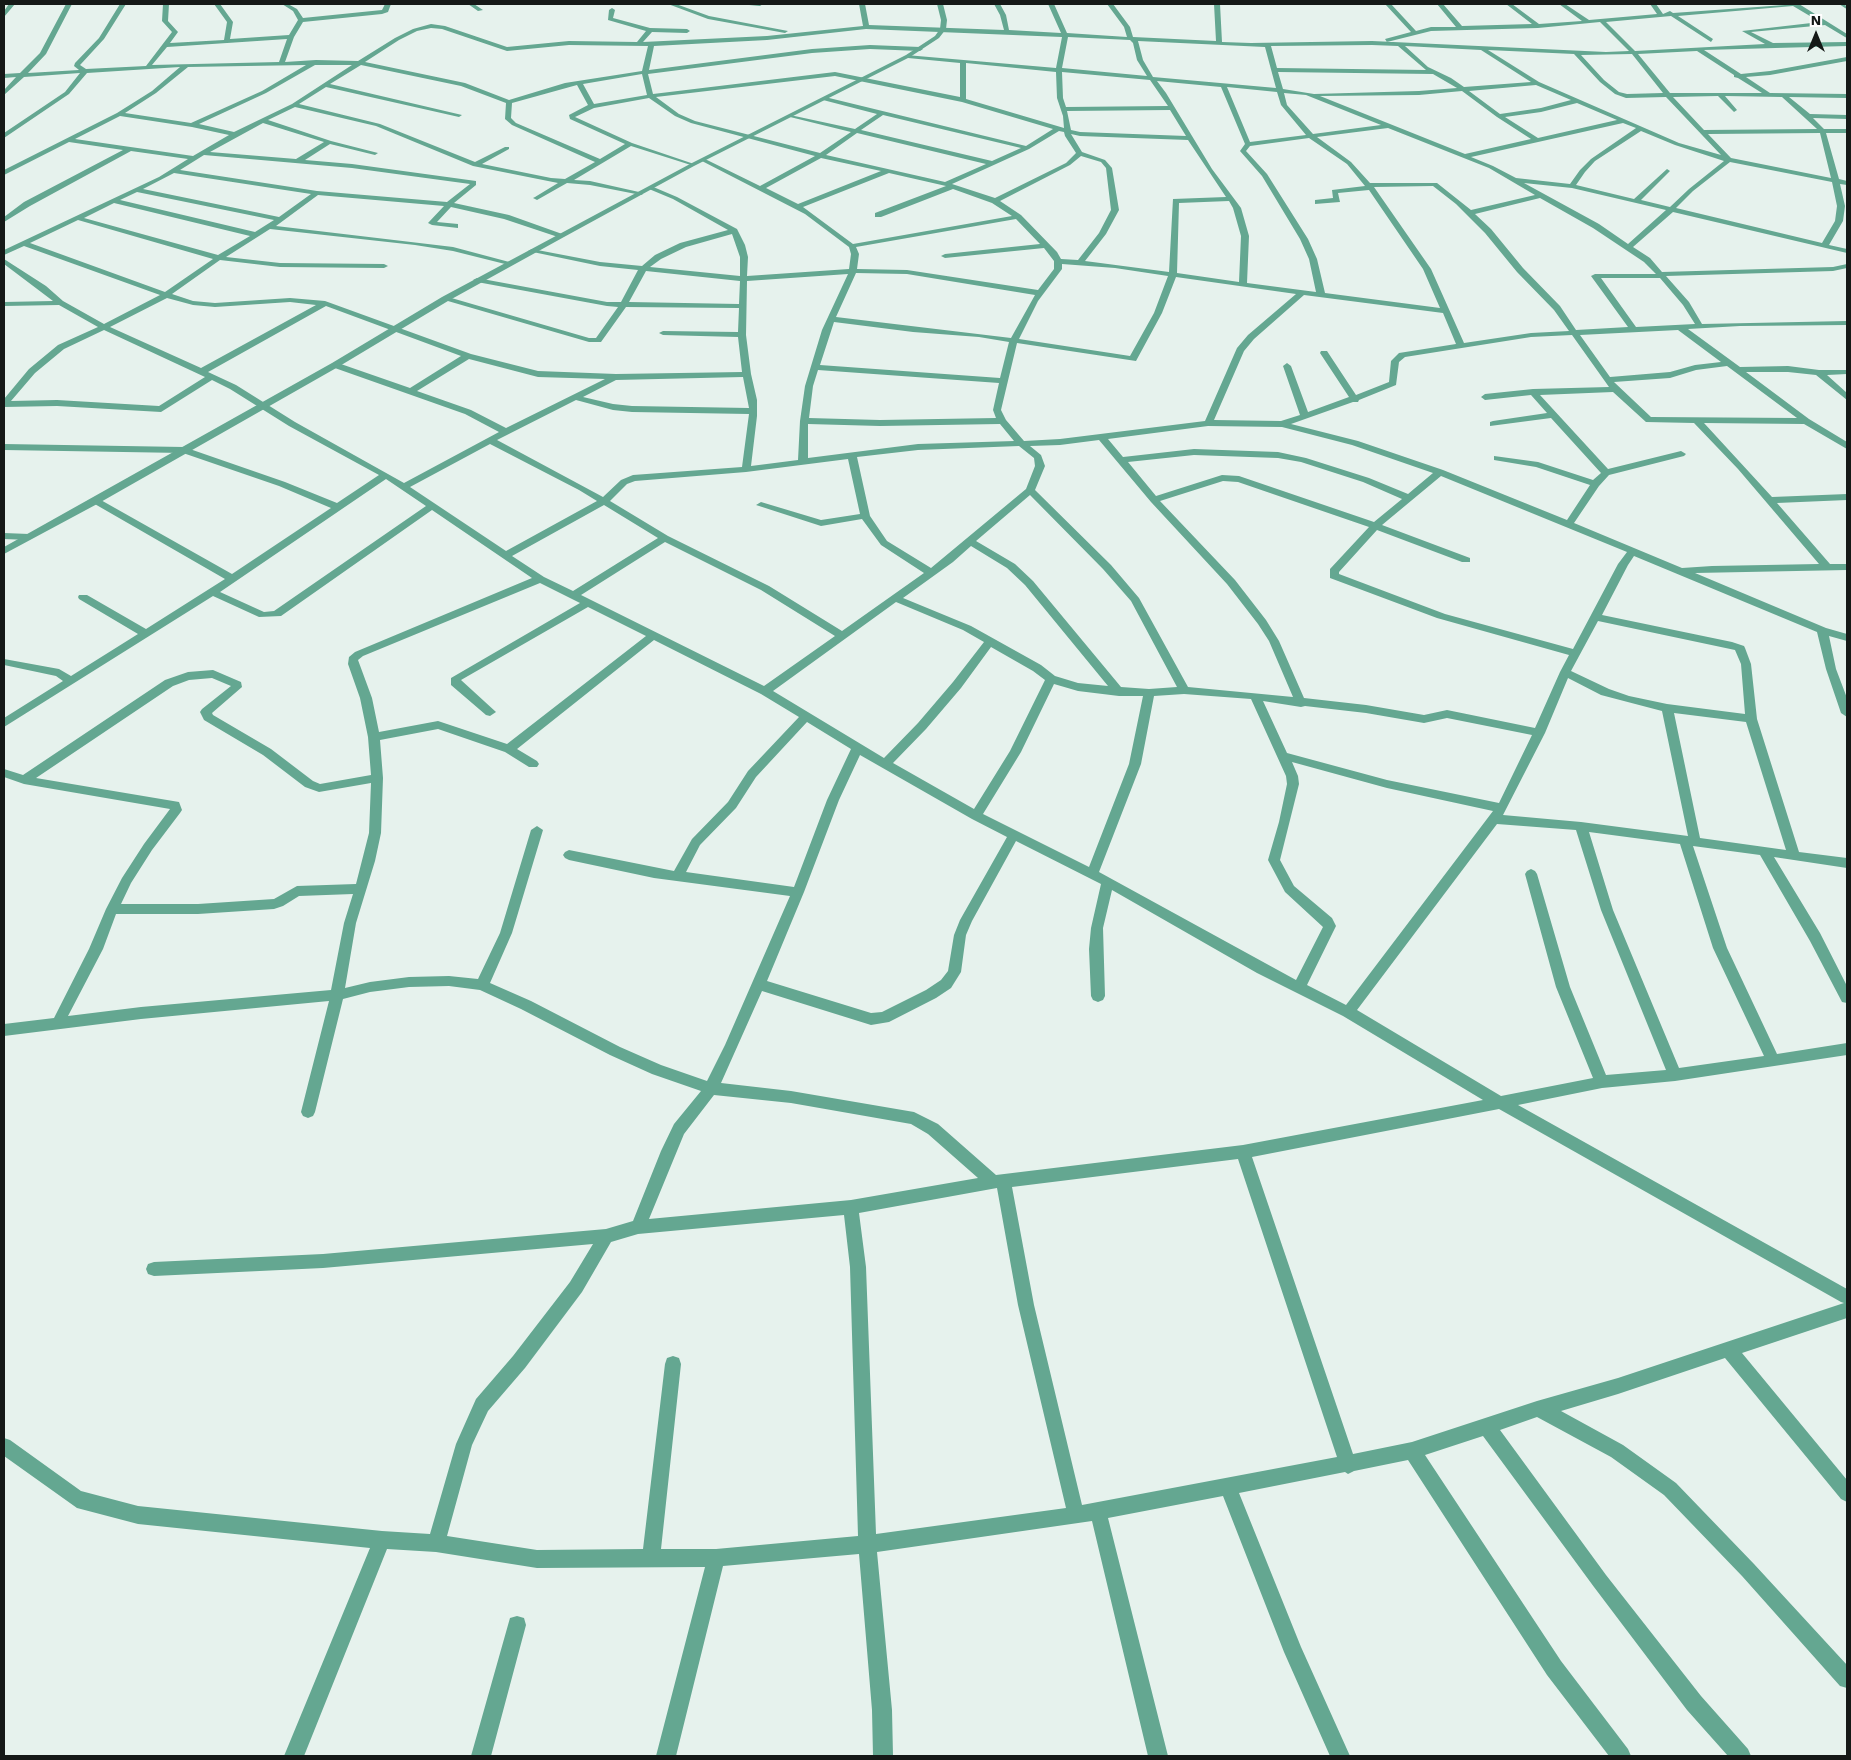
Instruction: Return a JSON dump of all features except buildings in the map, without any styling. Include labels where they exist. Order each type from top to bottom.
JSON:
[{"type":"street","points":[[4,16],[12,4]]},
{"type":"street","points":[[4,92],[43,54],[69,4]]},
{"type":"street","points":[[85,71],[77,66],[78,63],[101,40],[123,4]]},
{"type":"street","points":[[148,67],[175,32],[165,21],[166,4]]},
{"type":"street","points":[[217,4],[230,22],[227,40]]},
{"type":"street","points":[[285,4],[294,10],[300,20]]},
{"type":"street","points":[[471,4],[480,10]]},
{"type":"street","points":[[671,4],[708,17],[801,33]]},
{"type":"street","points":[[741,4],[760,4]]},
{"type":"street","points":[[862,4],[866,27]]},
{"type":"street","points":[[4,551],[96,502],[184,450],[336,365],[477,280],[692,165],[825,100],[920,49],[937,37],[943,29],[944,20],[940,4]]},
{"type":"street","points":[[997,4],[1003,15],[1007,32]]},
{"type":"street","points":[[1051,4],[1065,36],[1058,87],[1064,108],[1067,132],[1080,153],[1104,161],[1109,168],[1115,210],[1102,234],[1080,263]]},
{"type":"street","points":[[1110,4],[1120,15],[1127,27],[1128,36],[1137,44],[1140,60],[1230,199],[1242,221],[1245,236],[1244,285]]},
{"type":"street","points":[[1217,4],[1219,44]]},
{"type":"street","points":[[1388,4],[1414,32]]},
{"type":"street","points":[[1440,4],[1460,28]]},
{"type":"street","points":[[1509,4],[1538,26]]},
{"type":"street","points":[[1562,4],[1588,22]]},
{"type":"street","points":[[1653,4],[1660,14]]},
{"type":"street","points":[[1713,4],[1719,9]]},
{"type":"street","points":[[1372,43],[1431,29],[1538,26],[1670,13],[1795,4],[1847,36]]},
{"type":"street","points":[[1842,4],[1847,7]]},
{"type":"street","points":[[300,20],[382,12],[390,5]]},
{"type":"street","points":[[612,10],[610,19],[650,30],[687,31]]},
{"type":"street","points":[[1670,13],[1712,40]]},
{"type":"street","points":[[282,62],[291,37],[300,20]]},
{"type":"street","points":[[1601,20],[1635,54],[1667,94],[1729,160]]},
{"type":"street","points":[[1773,45],[1745,31],[1826,23]]},
{"type":"street","points":[[4,253],[174,171],[235,134],[265,121],[294,105],[397,39],[415,30],[431,26],[443,27],[507,49],[569,43],[651,44],[767,38],[866,27],[1007,32],[1219,44],[1372,43],[1576,53],[1635,54],[1773,45],[1847,44]]},
{"type":"street","points":[[639,44],[650,30]]},
{"type":"street","points":[[166,45],[291,37]]},
{"type":"street","points":[[651,44],[645,73],[650,96],[685,119],[886,172],[954,186],[995,201],[1018,217],[1058,261],[1058,268],[1053,277],[1040,293],[1014,340],[1002,381],[998,403],[998,410],[1002,421],[1038,457],[1040,466],[1030,490],[897,599],[765,691]]},
{"type":"street","points":[[1399,44],[1432,72],[1449,79],[1499,116],[1537,140]]},
{"type":"street","points":[[1268,45],[1278,89],[1284,105],[1312,137],[1348,164],[1369,187],[1427,269],[1444,311],[1462,346]]},
{"type":"street","points":[[4,76],[186,65],[360,62],[463,84],[509,102],[579,82],[820,50],[870,47],[920,49]]},
{"type":"street","points":[[1482,49],[1537,83],[1639,129],[1706,154],[1847,183]]},
{"type":"street","points":[[1699,50],[1736,76],[1767,94]]},
{"type":"street","points":[[1576,53],[1593,73],[1621,95],[1782,94],[1847,96]]},
{"type":"street","points":[[908,56],[1306,93],[1395,94],[1537,83]]},
{"type":"street","points":[[1736,76],[1770,73],[1847,60]]},
{"type":"street","points":[[192,125],[264,92],[316,62]]},
{"type":"street","points":[[963,62],[963,100]]},
{"type":"street","points":[[4,173],[119,114],[154,92],[186,65]]},
{"type":"street","points":[[1274,70],[1432,72]]},
{"type":"street","points":[[4,136],[67,93],[85,71]]},
{"type":"street","points":[[692,165],[630,144],[571,116],[592,106],[650,96],[825,74],[864,78],[963,100],[1067,132],[1112,137],[1191,138]]},
{"type":"street","points":[[579,82],[592,106]]},
{"type":"street","points":[[325,85],[459,115]]},
{"type":"street","points":[[1223,85],[1248,144]]},
{"type":"street","points":[[1306,93],[1465,156],[1516,180],[1596,226],[1647,260],[1686,304],[1700,326]]},
{"type":"street","points":[[1720,94],[1734,110]]},
{"type":"street","points":[[1782,94],[1808,116],[1822,131],[1828,147],[1835,181],[1844,207],[1839,221],[1825,245]]},
{"type":"street","points":[[825,100],[1027,148]]},
{"type":"street","points":[[1499,116],[1540,110],[1576,101]]},
{"type":"street","points":[[509,102],[508,119],[514,124],[599,161]]},
{"type":"street","points":[[294,105],[378,125],[475,165],[551,180],[590,183],[638,194]]},
{"type":"street","points":[[1064,108],[1172,108]]},
{"type":"street","points":[[761,188],[821,155],[882,113]]},
{"type":"street","points":[[119,114],[192,125],[235,134]]},
{"type":"street","points":[[792,116],[992,163]]},
{"type":"street","points":[[1808,116],[1847,117]]},
{"type":"street","points":[[265,121],[329,142],[375,153]]},
{"type":"street","points":[[1465,156],[1622,121]]},
{"type":"street","points":[[1248,144],[1392,126]]},
{"type":"street","points":[[1572,186],[1582,171],[1593,160],[1639,129]]},
{"type":"street","points":[[946,184],[1027,148],[1058,130]]},
{"type":"street","points":[[1702,132],[1847,131]]},
{"type":"street","points":[[68,140],[194,158]]},
{"type":"street","points":[[298,161],[329,142]]},
{"type":"street","points":[[538,198],[630,144]]},
{"type":"street","points":[[1248,144],[1243,152],[1265,175],[1304,239],[1312,260],[1321,295]]},
{"type":"street","points":[[475,165],[507,148]]},
{"type":"street","points":[[4,220],[27,204],[130,149]]},
{"type":"street","points":[[204,153],[413,173],[475,183],[449,204],[432,223],[455,226]]},
{"type":"street","points":[[995,201],[1068,164],[1080,153]]},
{"type":"street","points":[[703,160],[761,188],[832,228],[852,246],[855,254],[853,271],[826,330],[809,386],[804,421],[803,461]]},
{"type":"street","points":[[1628,248],[1652,228],[1671,208],[1729,160]]},
{"type":"street","points":[[174,171],[317,193],[449,204],[506,217],[560,235]]},
{"type":"street","points":[[1637,200],[1667,171]]},
{"type":"street","points":[[796,207],[886,172]]},
{"type":"street","points":[[1516,180],[1572,186],[1847,251]]},
{"type":"street","points":[[1318,202],[1337,200],[1334,190],[1435,184],[1469,213],[1557,308],[1615,389],[1649,420],[1806,421]]},
{"type":"street","points":[[878,215],[954,186]]},
{"type":"street","points":[[651,188],[688,204],[734,231],[741,245],[744,257],[742,335],[753,412],[746,469]]},
{"type":"street","points":[[137,190],[280,220]]},
{"type":"street","points":[[4,404],[32,371],[49,356],[82,336],[104,328],[166,295],[219,258],[269,228],[317,193]]},
{"type":"street","points":[[1469,213],[1542,195]]},
{"type":"street","points":[[832,319],[913,330],[979,335],[1133,359],[1158,313],[1173,274],[1176,201],[1230,199]]},
{"type":"street","points":[[113,201],[257,235]]},
{"type":"street","points":[[852,246],[1018,217]]},
{"type":"street","points":[[77,218],[219,258],[280,266],[384,266]]},
{"type":"street","points":[[269,228],[415,243],[453,249],[509,263]]},
{"type":"street","points":[[445,299],[595,341],[598,340],[623,305],[644,269],[670,251],[734,231]]},
{"type":"street","points":[[25,244],[193,303],[215,305],[290,300],[324,303],[468,356],[538,374],[616,377],[747,374]]},
{"type":"street","points":[[945,256],[1046,246]]},
{"type":"street","points":[[532,251],[568,259],[744,279],[853,271],[926,274],[1040,293]]},
{"type":"street","points":[[4,261],[43,288],[60,303],[104,328],[206,374],[264,405],[292,424],[386,475],[540,579],[765,691],[857,748],[976,816],[1108,882],[1262,969],[1348,1012],[1502,1103],[1847,1297]]},
{"type":"street","points":[[1058,261],[1173,274],[1444,311]]},
{"type":"street","points":[[1633,328],[1595,276],[1833,269],[1847,266]]},
{"type":"street","points":[[477,280],[590,302],[623,305],[743,306]]},
{"type":"street","points":[[1208,423],[1240,350],[1251,337],[1302,293]]},
{"type":"street","points":[[4,304],[60,303]]},
{"type":"street","points":[[4,404],[57,403],[161,409],[206,374],[324,303]]},
{"type":"street","points":[[1282,424],[1355,400],[1393,382],[1394,360],[1398,357],[1509,337],[1633,328],[1847,324]]},
{"type":"street","points":[[1680,327],[1806,421],[1842,439],[1847,446]]},
{"type":"street","points":[[663,333],[742,335]]},
{"type":"street","points":[[1324,353],[1355,400]]},
{"type":"street","points":[[410,392],[468,356]]},
{"type":"street","points":[[1608,380],[1670,375],[1695,368],[1728,363]]},
{"type":"street","points":[[336,365],[468,412],[506,432]]},
{"type":"street","points":[[1287,366],[1304,416]]},
{"type":"street","points":[[815,367],[1002,381]]},
{"type":"street","points":[[1737,370],[1788,369],[1820,373],[1847,372]]},
{"type":"street","points":[[1820,373],[1847,397]]},
{"type":"street","points":[[403,487],[490,440],[616,377]]},
{"type":"street","points":[[1485,397],[1533,392],[1615,389]]},
{"type":"street","points":[[1533,392],[1606,473]]},
{"type":"street","points":[[574,397],[613,407],[753,412]]},
{"type":"street","points":[[1493,424],[1552,415]]},
{"type":"street","points":[[804,421],[889,423],[1002,421]]},
{"type":"street","points":[[1697,421],[1741,467],[1826,566]]},
{"type":"street","points":[[504,556],[604,501],[624,482],[633,478],[746,469],[918,447],[1060,442],[1208,423],[1282,424],[1355,443],[1440,472],[1822,630],[1847,638]]},
{"type":"street","points":[[1102,437],[1154,500],[1231,582],[1262,622],[1274,641],[1301,703]]},
{"type":"street","points":[[490,440],[604,501],[665,538],[765,588],[842,636]]},
{"type":"street","points":[[4,447],[184,450],[282,484],[338,507]]},
{"type":"street","points":[[1121,460],[1194,452],[1278,455],[1303,460],[1408,498]]},
{"type":"street","points":[[852,454],[865,516],[873,530],[884,543],[931,572]]},
{"type":"street","points":[[1569,524],[1595,484],[1606,473],[1681,454]]},
{"type":"street","points":[[1497,458],[1538,465],[1595,484]]},
{"type":"street","points":[[1440,472],[1375,526],[1334,571],[1334,576],[1441,616],[1576,653]]},
{"type":"street","points":[[4,723],[212,592],[386,475]]},
{"type":"street","points":[[1154,500],[1222,478],[1232,478],[1375,526],[1466,560]]},
{"type":"street","points":[[1030,490],[1107,567],[1135,600],[1184,690]]},
{"type":"street","points":[[1768,500],[1847,496]]},
{"type":"street","points":[[96,502],[231,578]]},
{"type":"street","points":[[761,505],[821,523],[865,516]]},
{"type":"street","points":[[212,592],[263,615],[276,614],[432,506]]},
{"type":"street","points":[[4,536],[29,538]]},
{"type":"street","points":[[573,596],[665,538]]},
{"type":"street","points":[[970,541],[1011,566],[1029,583],[1119,692]]},
{"type":"street","points":[[1348,1012],[1502,808],[1539,733],[1566,672],[1623,564],[1633,551]]},
{"type":"street","points":[[1682,571],[1826,566],[1847,567]]},
{"type":"street","points":[[308,1112],[337,995],[350,922],[369,861],[375,833],[377,778],[374,737],[366,698],[353,664],[354,659],[359,654],[540,579]]},
{"type":"street","points":[[83,597],[146,634]]},
{"type":"street","points":[[897,599],[946,619],[990,641],[1051,679],[1078,687],[1119,692],[1149,693],[1184,690],[1255,696],[1301,703],[1366,709],[1424,719],[1447,714],[1539,733]]},
{"type":"street","points":[[490,712],[455,682],[456,678],[586,603]]},
{"type":"street","points":[[1594,618],[1740,648],[1746,664],[1751,719],[1794,855]]},
{"type":"street","points":[[1822,630],[1831,670],[1847,713]]},
{"type":"street","points":[[509,749],[653,636]]},
{"type":"street","points":[[886,763],[922,726],[957,685],[990,641]]},
{"type":"street","points":[[4,662],[59,673],[70,680]]},
{"type":"street","points":[[1566,672],[1606,692],[1628,700],[1667,708],[1751,719]]},
{"type":"street","points":[[24,780],[169,683],[188,676],[213,674],[237,685],[237,688],[206,712],[208,716],[267,752],[309,784],[319,788],[377,778]]},
{"type":"street","points":[[976,816],[1015,752],[1051,679]]},
{"type":"street","points":[[1092,874],[1135,764],[1149,693]]},
{"type":"street","points":[[1255,696],[1292,776],[1292,793],[1274,860],[1289,889],[1330,926],[1298,987]]},
{"type":"street","points":[[1667,708],[1690,840],[1720,948],[1774,1061]]},
{"type":"street","points":[[677,877],[696,842],[732,805],[752,774],[806,716]]},
{"type":"street","points":[[374,737],[438,725],[509,749],[533,764]]},
{"type":"street","points":[[638,1228],[668,1151],[679,1129],[711,1088],[732,1046],[798,892],[833,800],[857,748]]},
{"type":"street","points":[[1283,756],[1387,784],[1502,808]]},
{"type":"street","points":[[4,773],[24,780],[175,805],[176,810],[148,847],[112,908],[96,949],[58,1023]]},
{"type":"street","points":[[1493,819],[1581,826],[1847,863]]},
{"type":"street","points":[[1581,826],[1607,910],[1675,1075]]},
{"type":"street","points":[[482,986],[506,933],[537,830]]},
{"type":"street","points":[[759,984],[871,1020],[884,1018],[931,994],[946,984],[954,972],[960,935],[966,920],[1013,836]]},
{"type":"street","points":[[1764,852],[1815,937],[1847,998]]},
{"type":"street","points":[[569,855],[592,862],[677,877],[798,892]]},
{"type":"street","points":[[1531,874],[1563,988],[1602,1082]]},
{"type":"street","points":[[1098,996],[1097,928],[1108,882]]},
{"type":"street","points":[[112,908],[198,908],[274,904],[279,903],[297,891],[361,889]]},
{"type":"street","points":[[4,1030],[337,995],[370,987],[409,982],[449,981],[482,986],[526,1005],[615,1051],[657,1070],[711,1088],[790,1097],[914,1118],[933,1128],[998,1182],[1076,1515]]},
{"type":"street","points":[[154,1269],[323,1261],[606,1236],[638,1228],[850,1207],[998,1182],[1243,1152],[1602,1082],[1675,1075],[1847,1049]]},
{"type":"street","points":[[1243,1152],[1348,1465]]},
{"type":"street","points":[[850,1207],[858,1267],[867,1544],[882,1710],[884,1756]]},
{"type":"street","points":[[436,1543],[464,1444],[482,1405],[519,1362],[576,1287],[606,1236]]},
{"type":"street","points":[[4,1446],[77,1499],[138,1515],[382,1540],[436,1543],[537,1558],[651,1560],[716,1558],[867,1544],[1076,1515],[1348,1465],[1412,1451],[1487,1427],[1537,1408],[1618,1386],[1847,1310]]},
{"type":"street","points":[[1729,1350],[1847,1493]]},
{"type":"street","points":[[651,1560],[673,1364]]},
{"type":"street","points":[[1537,1408],[1617,1452],[1670,1489],[1748,1570],[1847,1679]]},
{"type":"street","points":[[1487,1427],[1600,1581],[1694,1703],[1741,1756]]},
{"type":"street","points":[[1412,1451],[1554,1668],[1621,1756]]},
{"type":"street","points":[[1228,1486],[1293,1652],[1340,1756]]},
{"type":"street","points":[[1098,1511],[1158,1756]]},
{"type":"street","points":[[294,1756],[382,1540]]},
{"type":"street","points":[[666,1756],[716,1558]]},
{"type":"street","points":[[481,1756],[517,1624]]}]
